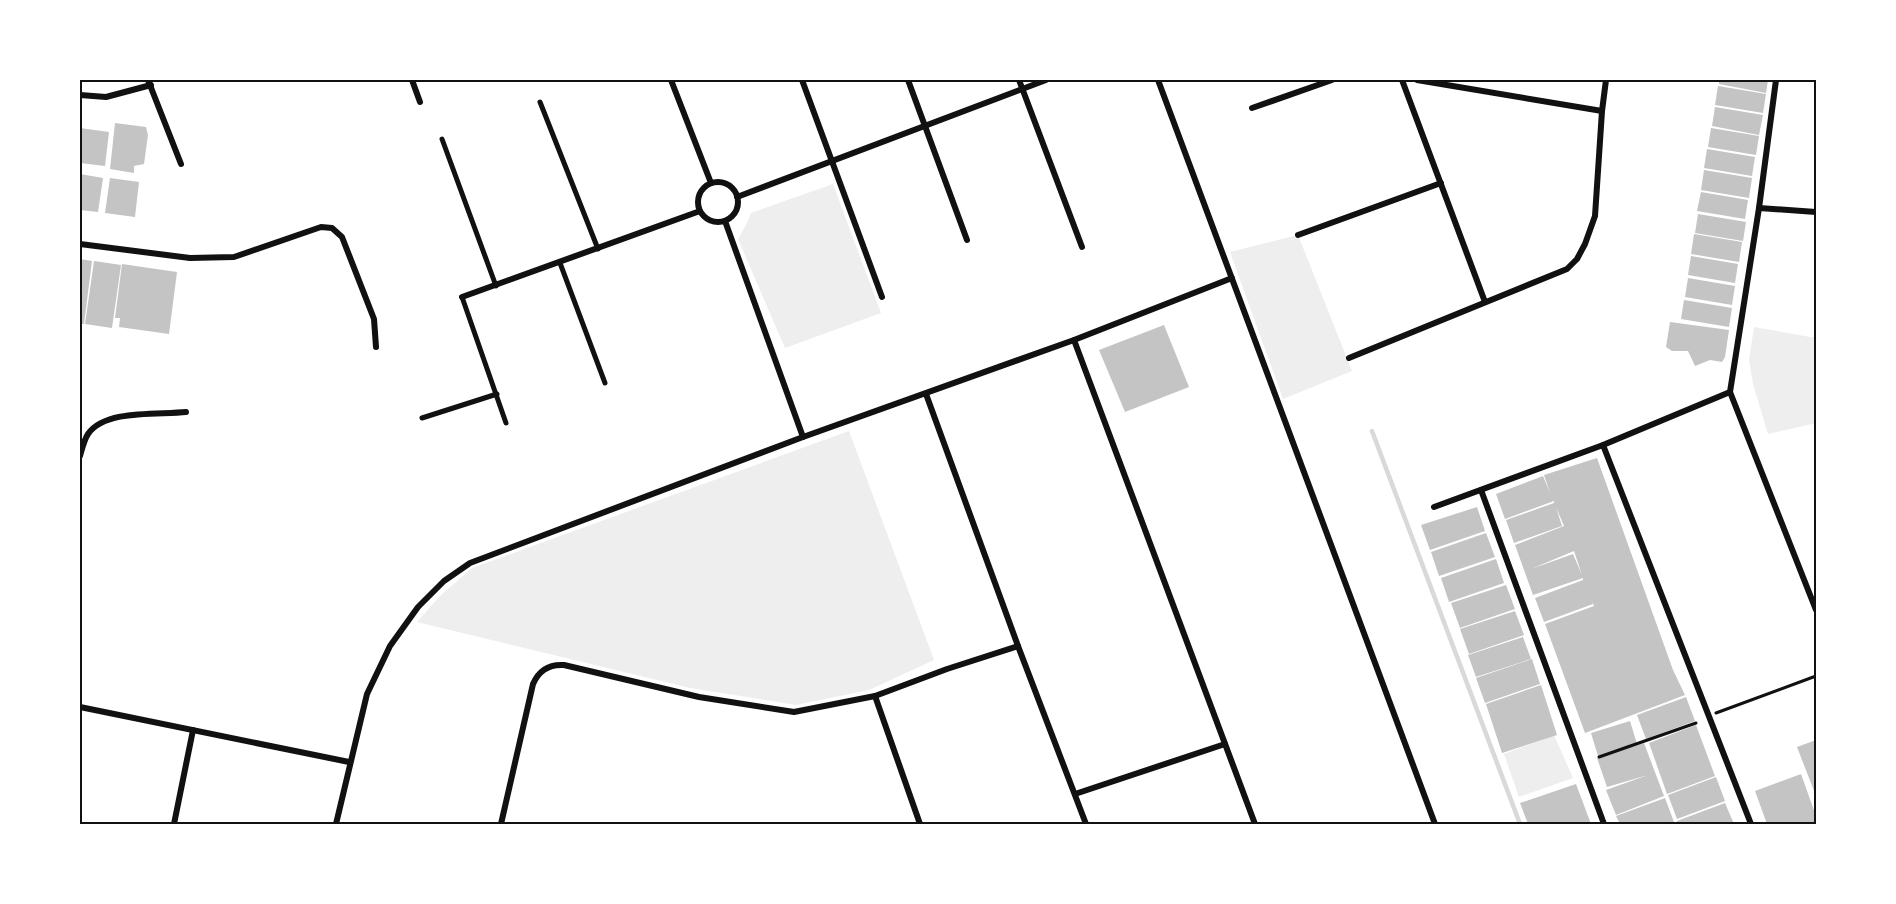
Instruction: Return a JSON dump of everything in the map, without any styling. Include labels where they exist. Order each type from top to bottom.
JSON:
[{"type":"street","points":[[412,80],[420,102]]},
{"type":"street","points":[[671,80],[711,183]]},
{"type":"street","points":[[802,80],[882,297]]},
{"type":"street","points":[[908,80],[967,240]]},
{"type":"street","points":[[1019,80],[1082,247]]},
{"type":"street","points":[[737,197],[1046,80]]},
{"type":"street","points":[[1158,80],[1435,825]]},
{"type":"street","points":[[1252,108],[1332,80]]},
{"type":"street","points":[[1402,80],[1485,302]]},
{"type":"street","points":[[1417,80],[1602,111]]},
{"type":"street","points":[[1349,358],[1567,270],[1577,260],[1595,216],[1606,80]]},
{"type":"street","points":[[1776,80],[1759,208],[1730,392],[1816,610]]},
{"type":"street","points":[[80,95],[106,97],[150,82],[181,164]]},
{"type":"street","points":[[540,102],[598,249]]},
{"type":"street","points":[[442,139],[496,286]]},
{"type":"street","points":[[711,183],[724,183],[735,191],[737,197],[736,211],[725,221],[708,219],[700,211],[698,198],[711,183]]},
{"type":"street","points":[[1298,235],[1441,183]]},
{"type":"street","points":[[1759,208],[1816,212]]},
{"type":"street","points":[[506,423],[462,297],[700,211]]},
{"type":"street","points":[[725,221],[803,437]]},
{"type":"street","points":[[80,244],[190,258],[234,257],[321,227],[332,228],[342,237],[374,319],[376,347]]},
{"type":"street","points":[[560,263],[605,383]]},
{"type":"street","points":[[336,825],[349,762],[367,694],[390,646],[418,607],[444,581],[470,563],[803,437],[1074,340],[1232,278]]},
{"type":"street","points":[[1074,340],[1256,825]]},
{"type":"street","points":[[1434,507],[1604,445],[1730,392]]},
{"type":"street","points":[[422,418],[497,394]]},
{"type":"street","points":[[926,394],[1086,825]]},
{"type":"street","points":[[80,456],[88,433],[103,422],[130,414],[186,412]]},
{"type":"street","points":[[1604,445],[1751,825]]},
{"type":"street","points":[[1481,490],[1604,825]]},
{"type":"street","points":[[501,825],[533,684],[536,677],[548,666],[564,665],[699,697],[794,712],[875,696],[946,669],[1018,646]]},
{"type":"street","points":[[875,696],[920,825]]},
{"type":"street","points":[[80,707],[349,762]]},
{"type":"street","points":[[174,825],[193,730]]},
{"type":"street","points":[[1075,794],[1225,744]]},
{"type":"path","points":[[1709,716],[1816,676]]},
{"type":"path","points":[[1599,757],[1696,723]]},
{"type":"shaded area","points":[[833,184],[881,313],[785,348],[738,239],[751,213]]},
{"type":"shaded area","points":[[1298,235],[1352,371],[1283,399],[1230,252]]},
{"type":"shaded area","points":[[1754,327],[1816,338],[1816,423],[1768,434],[1753,384],[1749,360]]},
{"type":"shaded area","points":[[849,431],[934,660],[869,690],[796,705],[690,688],[417,622],[441,595],[472,568]]},
{"type":"shaded area","points":[[1554,735],[1573,778],[1519,797],[1504,754]]},
{"type":"building","points":[[1719,80],[1768,80],[1766,93],[1719,84]]},
{"type":"building","points":[[1718,86],[1766,94],[1763,113],[1715,105]]},
{"type":"building","points":[[1715,107],[1763,115],[1759,135],[1712,126]]},
{"type":"building","points":[[115,123],[146,127],[148,135],[144,164],[134,166],[134,173],[110,169]]},
{"type":"building","points":[[80,128],[109,132],[105,166],[80,163]]},
{"type":"building","points":[[1711,128],[1759,136],[1756,155],[1708,147]]},
{"type":"building","points":[[1707,149],[1755,157],[1752,176],[1704,168]]},
{"type":"building","points":[[1704,170],[1752,178],[1749,198],[1701,190]]},
{"type":"building","points":[[80,174],[103,178],[98,212],[80,210]]},
{"type":"building","points":[[110,178],[139,182],[135,217],[105,213]]},
{"type":"building","points":[[1701,192],[1748,200],[1745,219],[1697,211]]},
{"type":"building","points":[[1698,214],[1746,222],[1743,241],[1695,233]]},
{"type":"building","points":[[1694,234],[1742,242],[1739,262],[1691,254]]},
{"type":"building","points":[[1691,256],[1738,264],[1735,283],[1688,275]]},
{"type":"building","points":[[80,259],[92,261],[84,324],[80,324]]},
{"type":"building","points":[[94,261],[121,265],[112,328],[85,324]]},
{"type":"building","points":[[122,264],[177,272],[169,334],[119,327],[120,318],[115,318]]},
{"type":"building","points":[[1688,278],[1735,286],[1732,305],[1685,297]]},
{"type":"building","points":[[1684,300],[1732,308],[1729,327],[1681,319]]},
{"type":"building","points":[[1670,322],[1729,330],[1725,357],[1722,362],[1710,360],[1695,366],[1688,351],[1672,351],[1666,347]]},
{"type":"building","points":[[1164,325],[1189,387],[1125,412],[1099,350]]},
{"type":"building","points":[[1597,458],[1673,670],[1685,695],[1585,733],[1545,624],[1594,606],[1590,596],[1593,604],[1544,622],[1535,598],[1583,580],[1583,578],[1533,595],[1515,545],[1564,526],[1556,507],[1562,526],[1514,543],[1506,520],[1554,503],[1554,501],[1505,519],[1496,494],[1543,476],[1550,493],[1544,475]],"holes":[[[1574,551],[1582,575],[1573,554],[1531,569]]]},
{"type":"building","points":[[1477,507],[1485,531],[1430,550],[1421,525]]},
{"type":"building","points":[[1486,533],[1495,557],[1439,576],[1431,552]]},
{"type":"building","points":[[1496,559],[1504,583],[1449,602],[1441,578]]},
{"type":"building","points":[[1506,585],[1515,609],[1460,628],[1451,603]]},
{"type":"building","points":[[1515,611],[1524,635],[1469,654],[1460,629]]},
{"type":"building","points":[[1523,637],[1531,659],[1476,677],[1468,655]]},
{"type":"building","points":[[1532,659],[1540,684],[1485,703],[1476,678]]},
{"type":"building","points":[[1541,685],[1557,735],[1502,753],[1486,704]]},
{"type":"building","points":[[1686,697],[1695,721],[1646,739],[1637,715]]},
{"type":"building","points":[[1630,721],[1637,744],[1598,756],[1591,733]]},
{"type":"building","points":[[1696,725],[1715,776],[1667,794],[1649,743]]},
{"type":"building","points":[[1816,740],[1816,796],[1797,747]]},
{"type":"building","points":[[1644,743],[1664,796],[1616,815],[1606,790],[1648,775],[1607,787],[1597,758]]},
{"type":"building","points":[[1801,774],[1816,816],[1816,824],[1767,824],[1755,791]]},
{"type":"building","points":[[1716,777],[1725,801],[1677,819],[1668,795]]},
{"type":"building","points":[[1576,784],[1591,824],[1528,824],[1520,803]]},
{"type":"building","points":[[1665,798],[1674,822],[1620,824],[1616,816]]},
{"type":"building","points":[[1725,803],[1734,824],[1678,824],[1677,821]]},
{"type":"waterway","points":[[1372,431],[1520,824]]}]
